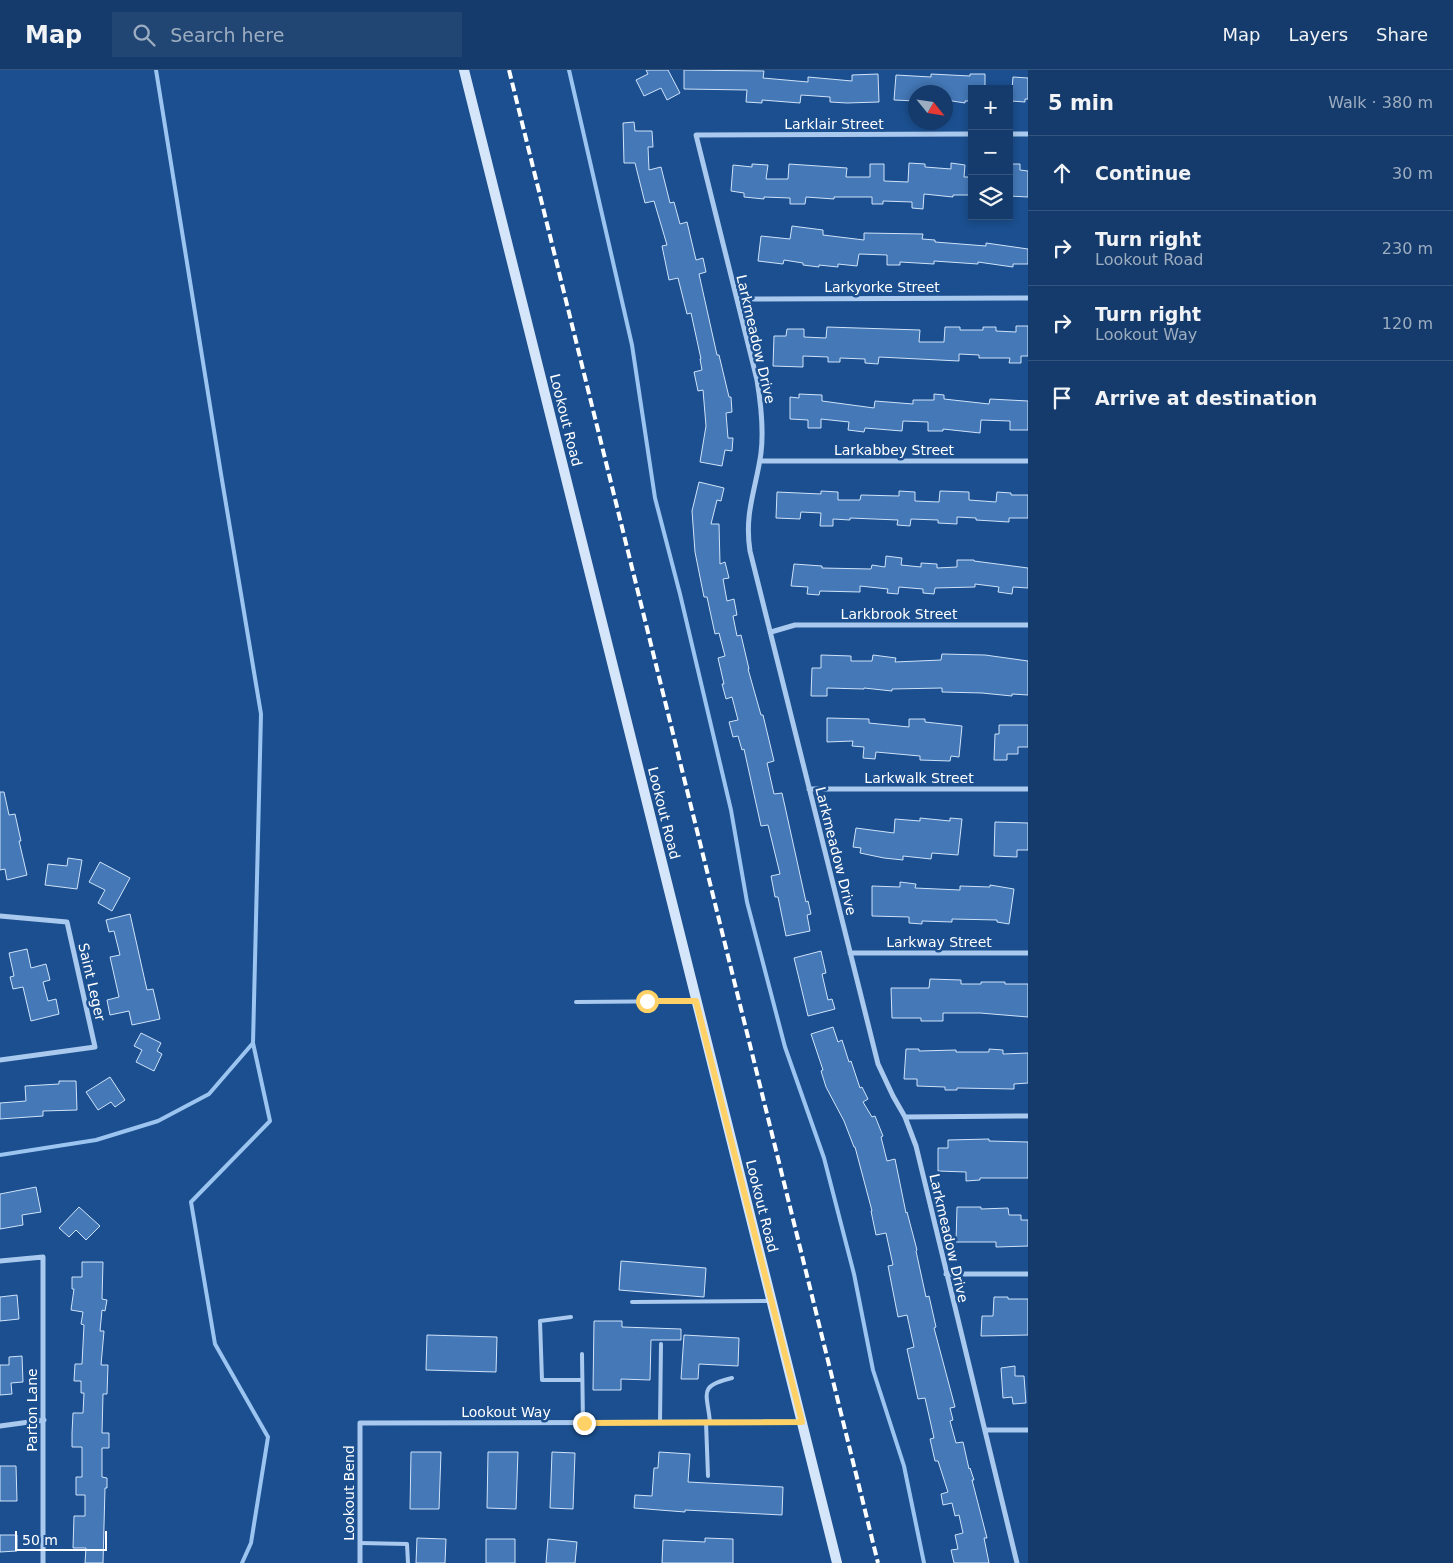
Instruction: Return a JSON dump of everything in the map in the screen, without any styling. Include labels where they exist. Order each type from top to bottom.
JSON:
[{"type":"street","name":"Lookout Road","points":[[464,70],[836,1563]]},
{"type":"street","name":"Larklair Street","points":[[696,135],[968,134]]},
{"type":"street","points":[[1013,134],[1028,134]]},
{"type":"street","name":"Larkmeadow Drive","points":[[696,135],[761,404],[760,461],[750,502],[748,535],[750,552],[878,1064],[893,1096],[906,1117],[916,1146],[1017,1563]]},
{"type":"street","name":"Larkyorke Street","points":[[736,299],[1028,298]]},
{"type":"street","name":"Larkabbey Street","points":[[760,461],[1028,461]]},
{"type":"street","name":"Larkbrook Street","points":[[771,632],[795,625],[1028,625]]},
{"type":"street","name":"Larkwalk Street","points":[[809,789],[1028,789]]},
{"type":"street","name":"Saint Leger","points":[[0,916],[67,922],[95,1046],[0,1060]]},
{"type":"street","name":"Larkway Street","points":[[850,953],[1028,953]]},
{"type":"street","points":[[906,1117],[1028,1116]]},
{"type":"street","name":"Parton Lane","points":[[0,1261],[43,1257],[44,1563]]},
{"type":"street","points":[[946,1274],[1028,1274]]},
{"type":"street","points":[[0,1426],[44,1420]]},
{"type":"street","name":"Lookout Way","points":[[360,1423],[802,1422]]},
{"type":"street","name":"Lookout Bend","points":[[360,1423],[360,1563]]},
{"type":"street","points":[[985,1430],[1028,1430]]},
{"type":"lane","points":[[576,1002],[696,1001]]},
{"type":"lane","points":[[632,1302],[772,1301]]},
{"type":"lane","points":[[571,1317],[540,1321],[542,1380],[582,1380]]},
{"type":"lane","points":[[660,1422],[661,1344]]},
{"type":"lane","points":[[582,1354],[584,1423]]},
{"type":"lane","points":[[708,1476],[707,1392],[709,1386],[716,1382],[732,1378]]},
{"type":"lane","points":[[360,1543],[407,1544],[408,1563]]},
{"type":"building","points":[[646,70],[668,70],[680,93],[667,100],[661,88],[644,96],[636,80],[648,74]]},
{"type":"building","points":[[684,70],[764,71],[763,78],[808,82],[808,77],[852,81],[852,75],[878,74],[879,102],[830,102],[830,97],[801,95],[800,103],[762,100],[762,103],[746,102],[747,90],[684,89]]},
{"type":"building","points":[[931,74],[970,76],[970,74],[985,74],[985,85],[968,85],[968,101],[965,101],[965,103],[953,101],[953,85],[908,85],[908,101],[894,100],[896,75],[931,77]]},
{"type":"building","points":[[1013,77],[1028,78],[1028,99],[1025,99],[1025,102],[1013,101]]},
{"type":"building","points":[[634,122],[635,131],[652,131],[653,147],[648,147],[649,170],[661,167],[670,203],[674,202],[680,224],[687,222],[696,260],[703,258],[706,272],[699,274],[717,355],[719,355],[729,397],[731,397],[732,412],[726,413],[728,438],[733,438],[732,451],[725,450],[722,466],[700,462],[706,426],[703,390],[698,391],[694,372],[702,370],[701,359],[691,313],[687,314],[678,278],[669,280],[662,246],[667,245],[654,201],[645,203],[635,163],[624,163],[623,123]]},
{"type":"building","points":[[909,163],[925,164],[925,167],[951,169],[951,163],[965,165],[964,177],[968,177],[968,195],[953,195],[953,197],[924,194],[923,209],[912,208],[912,202],[883,201],[883,204],[872,204],[872,197],[834,197],[834,199],[806,197],[805,204],[790,204],[790,198],[764,197],[764,199],[744,197],[744,193],[731,191],[733,165],[752,167],[752,164],[768,165],[766,179],[788,179],[789,164],[847,168],[846,177],[870,177],[870,164],[884,164],[884,181],[908,182]]},
{"type":"building","points":[[1013,164],[1020,164],[1020,170],[1028,171],[1028,197],[1013,196]]},
{"type":"building","points":[[792,226],[823,230],[823,235],[864,240],[864,233],[923,234],[922,239],[935,240],[935,242],[986,246],[986,243],[1028,249],[1028,264],[1013,264],[1013,267],[978,262],[978,264],[934,261],[934,264],[900,262],[900,265],[887,265],[887,255],[859,254],[857,266],[838,264],[838,267],[819,265],[819,267],[784,260],[783,264],[758,261],[761,236],[790,239]]},
{"type":"building","points":[[1016,326],[1028,326],[1028,356],[1021,356],[1021,363],[1009,363],[1010,358],[979,358],[979,355],[959,354],[959,361],[879,357],[878,364],[865,363],[865,359],[840,358],[840,362],[828,362],[828,357],[803,356],[803,367],[773,366],[774,336],[786,336],[787,329],[804,329],[804,337],[826,338],[827,327],[920,330],[919,342],[944,342],[945,327],[960,327],[960,330],[983,330],[983,327],[996,327],[996,331],[1016,332]]},
{"type":"building","points":[[799,394],[822,395],[822,401],[874,408],[875,401],[913,404],[913,400],[934,400],[934,394],[944,395],[944,399],[989,404],[990,399],[1028,401],[1028,430],[1010,430],[1010,421],[981,420],[980,433],[943,429],[943,431],[928,431],[928,422],[903,421],[902,431],[865,428],[864,432],[848,430],[849,422],[821,419],[821,428],[808,428],[808,420],[790,419],[790,397],[799,398]]},
{"type":"building","points":[[699,482],[724,488],[721,501],[717,500],[711,524],[719,524],[720,564],[725,562],[729,578],[723,579],[727,601],[734,599],[737,615],[733,616],[737,636],[741,635],[748,669],[761,715],[763,715],[774,761],[767,763],[774,794],[782,793],[806,902],[808,901],[811,914],[807,915],[810,931],[786,936],[778,897],[775,897],[771,876],[780,874],[768,825],[761,826],[744,749],[742,750],[738,736],[733,737],[729,722],[738,720],[732,697],[726,699],[722,684],[724,684],[718,658],[725,656],[719,633],[715,634],[707,597],[704,597],[695,552],[692,511]]},
{"type":"building","points":[[821,491],[838,492],[838,500],[860,500],[861,495],[899,496],[899,491],[915,492],[915,501],[939,502],[940,491],[969,492],[969,500],[996,502],[997,492],[1011,493],[1011,495],[1028,495],[1028,518],[1009,518],[1009,522],[957,517],[957,524],[938,523],[938,520],[911,519],[910,526],[897,525],[898,520],[850,518],[850,520],[833,519],[833,526],[820,526],[821,513],[801,512],[800,519],[776,518],[777,492],[821,494]]},
{"type":"building","points":[[886,556],[902,558],[901,565],[921,567],[921,563],[937,564],[937,568],[957,567],[957,560],[974,560],[1028,568],[1028,588],[1013,587],[1012,594],[998,592],[999,587],[975,584],[975,587],[935,588],[934,594],[923,593],[923,589],[899,587],[898,594],[887,593],[888,589],[860,586],[860,592],[820,591],[819,595],[807,594],[808,587],[791,586],[794,564],[822,566],[822,568],[871,569],[872,565],[885,567]]},
{"type":"building","points":[[942,654],[985,655],[1028,661],[1028,695],[1012,694],[1012,696],[942,692],[942,688],[892,689],[892,691],[864,688],[827,688],[827,696],[811,696],[812,668],[821,668],[821,655],[851,656],[851,661],[872,661],[873,655],[896,658],[895,662],[941,660]]},
{"type":"building","points":[[827,718],[869,719],[869,723],[909,727],[909,719],[925,719],[925,722],[962,726],[959,757],[951,756],[950,761],[920,760],[920,756],[876,752],[875,759],[863,758],[864,747],[852,746],[853,741],[827,742]]},
{"type":"building","points":[[999,725],[1028,725],[1028,747],[1018,747],[1018,754],[1007,754],[1007,760],[994,760],[995,734],[999,734]]},
{"type":"building","points":[[0,792],[4,792],[9,815],[15,814],[27,875],[7,880],[5,869],[0,870]]},
{"type":"building","points":[[920,818],[950,821],[950,818],[962,819],[958,855],[932,853],[931,859],[903,856],[903,860],[860,853],[861,848],[853,847],[856,828],[894,833],[895,819],[920,821]]},
{"type":"building","points":[[995,822],[1028,823],[1028,850],[1017,850],[1017,857],[994,856]]},
{"type":"building","points":[[68,858],[82,860],[77,889],[45,885],[48,864],[67,866]]},
{"type":"building","points":[[100,862],[130,878],[112,911],[98,903],[105,890],[89,882]]},
{"type":"building","points":[[900,882],[916,884],[915,888],[960,890],[960,886],[990,887],[990,885],[1014,889],[1009,924],[997,922],[997,920],[952,919],[952,922],[922,921],[922,924],[909,923],[909,917],[872,916],[872,886],[900,887]]},
{"type":"building","points":[[130,914],[147,990],[153,989],[160,1019],[132,1025],[129,1011],[110,1015],[107,1000],[119,997],[110,957],[120,955],[114,931],[109,932],[106,920]]},
{"type":"building","points":[[27,949],[31,968],[46,964],[50,980],[43,982],[48,1001],[56,999],[59,1014],[31,1021],[23,987],[13,989],[10,977],[14,976],[9,953]]},
{"type":"building","points":[[821,951],[826,973],[822,974],[828,1000],[832,999],[835,1009],[808,1016],[794,958]]},
{"type":"building","points":[[930,979],[961,980],[961,984],[1005,982],[1005,984],[1028,984],[1028,1017],[980,1013],[943,1013],[943,1021],[921,1021],[921,1018],[892,1018],[891,988],[929,988]]},
{"type":"building","points":[[833,1027],[838,1042],[842,1040],[860,1088],[862,1087],[868,1099],[863,1102],[872,1117],[875,1116],[883,1136],[881,1137],[887,1161],[895,1159],[906,1213],[917,1250],[926,1297],[929,1296],[936,1327],[934,1328],[955,1407],[950,1408],[953,1420],[950,1421],[956,1443],[963,1442],[969,1469],[974,1480],[972,1480],[987,1538],[984,1538],[989,1563],[954,1563],[951,1550],[958,1549],[955,1535],[963,1533],[959,1515],[955,1516],[952,1503],[943,1505],[941,1494],[948,1492],[938,1461],[935,1461],[930,1439],[934,1438],[925,1398],[918,1399],[907,1349],[914,1347],[907,1315],[898,1317],[888,1266],[893,1265],[886,1233],[876,1235],[872,1211],[855,1147],[826,1087],[821,1071],[823,1070],[811,1034]]},
{"type":"building","points":[[141,1033],[161,1043],[157,1051],[162,1054],[154,1071],[136,1062],[142,1050],[134,1046]]},
{"type":"building","points":[[906,1049],[919,1049],[919,1051],[956,1050],[956,1052],[989,1052],[989,1049],[1003,1050],[1003,1054],[1028,1053],[1028,1083],[1014,1084],[1014,1089],[957,1088],[957,1090],[945,1090],[945,1087],[917,1086],[917,1079],[904,1079]]},
{"type":"building","points":[[110,1077],[125,1100],[115,1107],[111,1102],[98,1110],[86,1092]]},
{"type":"building","points":[[59,1081],[76,1081],[77,1110],[43,1111],[43,1116],[0,1119],[0,1103],[26,1101],[25,1086],[59,1084]]},
{"type":"building","points":[[989,1139],[989,1141],[1028,1142],[1028,1178],[980,1178],[980,1180],[966,1181],[966,1172],[938,1171],[938,1148],[948,1148],[948,1140]]},
{"type":"building","points":[[36,1187],[41,1212],[22,1215],[23,1225],[0,1229],[0,1194]]},
{"type":"building","points":[[79,1207],[100,1226],[86,1240],[76,1230],[69,1237],[59,1228]]},
{"type":"building","points":[[957,1207],[981,1207],[981,1209],[1008,1208],[1009,1215],[1021,1215],[1021,1220],[1028,1220],[1028,1246],[996,1247],[996,1242],[956,1242]]},
{"type":"building","points":[[621,1261],[706,1268],[704,1297],[619,1290]]},
{"type":"building","points":[[82,1262],[103,1262],[102,1299],[107,1300],[105,1311],[102,1310],[100,1331],[104,1331],[101,1365],[108,1365],[107,1394],[103,1394],[102,1433],[109,1433],[109,1448],[102,1448],[102,1477],[107,1478],[107,1488],[105,1488],[103,1563],[85,1563],[86,1548],[73,1548],[74,1516],[85,1516],[85,1495],[76,1495],[76,1477],[82,1477],[82,1447],[72,1447],[73,1413],[83,1413],[84,1393],[81,1393],[81,1381],[74,1381],[75,1364],[82,1364],[84,1325],[81,1324],[83,1312],[71,1310],[74,1289],[72,1289],[72,1277],[82,1277]]},
{"type":"building","points":[[17,1295],[19,1319],[0,1321],[0,1297]]},
{"type":"building","points":[[994,1297],[1028,1299],[1028,1335],[981,1336],[982,1316],[993,1316]]},
{"type":"building","points":[[594,1321],[622,1321],[622,1327],[681,1329],[681,1340],[651,1340],[650,1380],[621,1379],[621,1390],[593,1390]]},
{"type":"building","points":[[427,1335],[497,1337],[496,1372],[426,1370]]},
{"type":"building","points":[[684,1335],[739,1338],[738,1366],[699,1364],[698,1379],[681,1379]]},
{"type":"building","points":[[22,1356],[23,1382],[11,1383],[12,1394],[0,1395],[0,1365],[9,1365],[9,1357]]},
{"type":"building","points":[[1015,1366],[1015,1376],[1024,1376],[1026,1403],[1013,1404],[1012,1397],[1003,1398],[1001,1368]]},
{"type":"building","points":[[411,1452],[441,1452],[439,1509],[410,1509]]},
{"type":"building","points":[[488,1452],[518,1452],[516,1509],[487,1508]]},
{"type":"building","points":[[552,1452],[575,1453],[573,1509],[550,1508]]},
{"type":"building","points":[[659,1452],[690,1454],[688,1482],[783,1487],[782,1515],[685,1510],[685,1512],[634,1508],[635,1495],[652,1496],[654,1468],[658,1468]]},
{"type":"building","points":[[0,1466],[16,1466],[17,1501],[0,1501]]},
{"type":"building","points":[[0,1535],[17,1535],[17,1551],[0,1552]]},
{"type":"building","points":[[417,1538],[446,1539],[445,1563],[416,1563]]},
{"type":"building","points":[[705,1538],[733,1539],[733,1563],[662,1563],[663,1540],[705,1542]]},
{"type":"building","points":[[486,1539],[515,1539],[515,1563],[486,1563]]},
{"type":"building","points":[[548,1539],[577,1542],[575,1563],[546,1563]]},
{"type":"waterway","points":[[156,70],[261,714],[253,1043],[270,1121],[191,1202],[215,1344],[268,1437],[251,1543],[242,1563]]},
{"type":"waterway","points":[[569,70],[632,345],[655,498],[680,594],[731,810],[747,902],[785,1047],[824,1158],[854,1274],[873,1370],[904,1466],[924,1563]]},
{"type":"waterway","points":[[0,1155],[96,1140],[158,1121],[209,1094],[253,1043]]},
{"type":"railway","points":[[509,70],[878,1563]]},
{"type":"route","points":[[584,1423],[802,1422],[696,1001],[647,1001]]}]
